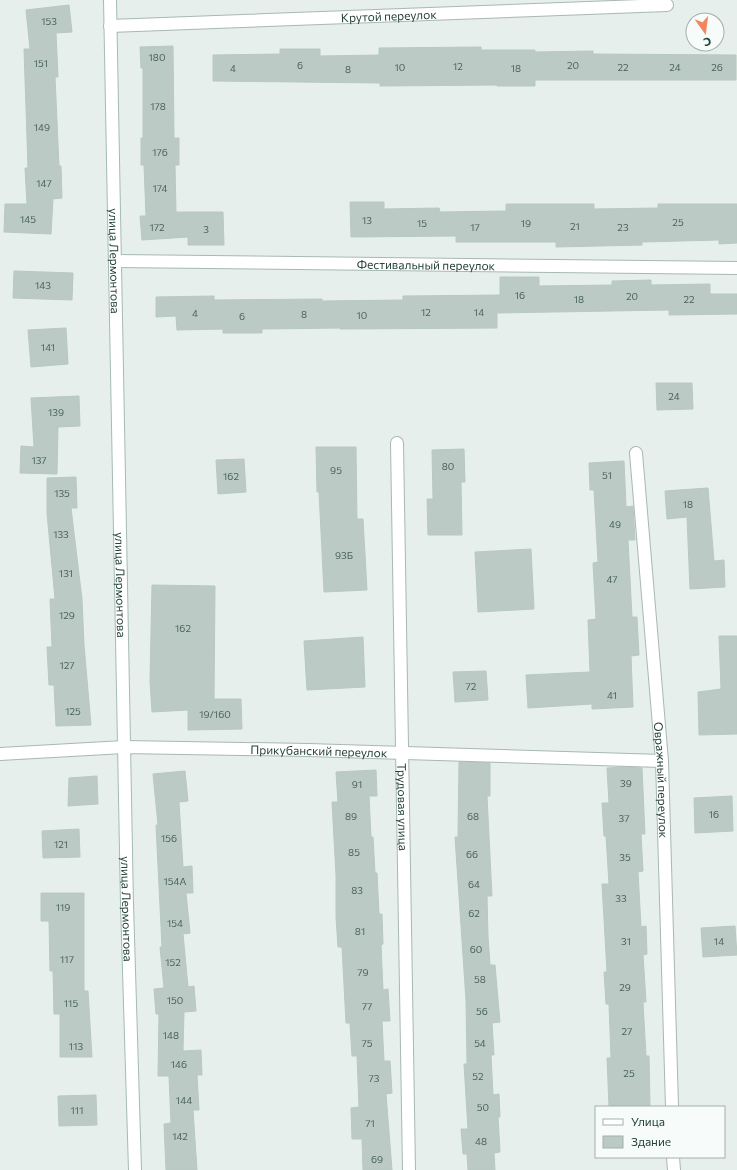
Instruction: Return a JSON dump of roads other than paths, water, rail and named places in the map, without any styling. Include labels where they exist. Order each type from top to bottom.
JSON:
[{"type":"street","name":"улица Лермонтова","points":[[110,0],[124,747],[135,1170]]},
{"type":"street","name":"Крутой переулок","points":[[110,26],[667,5]]},
{"type":"street","name":"Фестивальный переулок","points":[[115,262],[737,268]]},
{"type":"street","name":"Трудовая улица","points":[[397,443],[409,1170]]},
{"type":"street","name":"Овражный переулок","points":[[636,453],[662,761],[672,1106]]},
{"type":"street","name":"Прикубанский переулок","points":[[0,754],[124,747],[402,753],[662,761]]},
{"type":"street","points":[[673,1158],[674,1170]]}]
